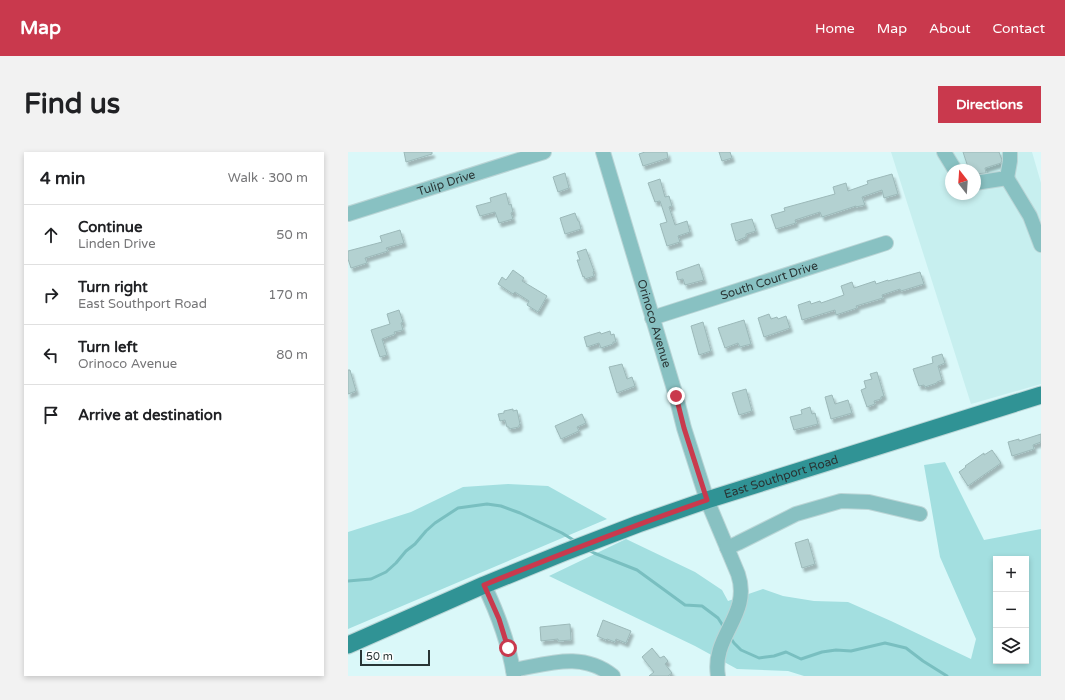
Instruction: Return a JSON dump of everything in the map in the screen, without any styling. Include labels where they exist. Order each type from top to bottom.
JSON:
[{"type":"main road","name":"East Southport Road","points":[[348,645],[484,585],[565,552],[707,500],[1041,395]]},
{"type":"street","name":"Tulip Drive","points":[[348,214],[544,152]]},
{"type":"street","name":"Orinoco Avenue","points":[[603,152],[676,396],[684,428],[707,500],[738,574],[741,596],[738,611],[721,645],[717,662],[718,676]]},
{"type":"street","points":[[944,152],[951,164]]},
{"type":"street","points":[[1010,152],[1007,178],[1030,216],[1041,245]]},
{"type":"street","points":[[981,183],[1007,178]]},
{"type":"street","name":"South Court Drive","points":[[652,318],[886,243]]},
{"type":"street","points":[[727,548],[796,514],[841,501],[869,502],[920,514]]},
{"type":"street","points":[[484,585],[503,631],[513,673],[566,660],[592,664],[613,676]]},
{"type":"shaded area","points":[[891,152],[1032,152],[1041,183],[1041,384],[971,404]]},
{"type":"shaded area","points":[[945,462],[984,540],[1041,529],[1041,676],[804,676],[788,671],[737,669],[695,646],[549,576],[626,539],[695,572],[722,590],[728,601],[763,589],[783,596],[814,601],[848,602],[971,659],[976,639],[940,557],[924,465]]},
{"type":"shaded area","points":[[508,484],[548,486],[607,519],[348,629],[348,532],[411,512],[463,487]]},
{"type":"building","points":[[404,152],[432,152],[432,154],[406,162]]},
{"type":"building","points":[[645,152],[667,152],[668,158],[643,166],[639,154]]},
{"type":"building","points":[[719,152],[730,152],[732,158],[722,161]]},
{"type":"building","points":[[963,152],[999,152],[1002,160],[1001,163],[985,168],[986,173],[981,173],[981,164],[967,164]]},
{"type":"building","points":[[565,173],[569,188],[558,192],[553,177]]},
{"type":"building","points":[[892,174],[898,194],[884,198],[882,190],[862,197],[865,205],[856,206],[822,217],[820,212],[795,220],[796,223],[776,229],[771,215],[785,211],[784,208],[835,194],[833,187],[846,183],[848,191],[868,184],[867,181]]},
{"type":"building","points":[[660,179],[665,197],[669,196],[672,206],[669,207],[675,225],[687,221],[690,232],[678,236],[680,242],[667,246],[660,224],[667,222],[660,201],[655,202],[648,183]]},
{"type":"building","points":[[506,193],[509,205],[511,204],[513,219],[499,223],[495,212],[480,216],[476,206],[491,202],[490,198]]},
{"type":"building","points":[[575,213],[581,229],[565,234],[560,218]]},
{"type":"building","points":[[752,219],[756,231],[746,234],[746,237],[736,241],[731,224]]},
{"type":"building","points":[[400,230],[404,243],[386,248],[388,251],[365,258],[367,263],[351,268],[348,259],[348,251],[382,242],[380,236]]},
{"type":"building","points":[[586,249],[594,271],[594,276],[585,279],[577,260],[580,260],[577,252]]},
{"type":"building","points":[[699,264],[704,280],[685,285],[683,279],[678,280],[676,272]]},
{"type":"building","points":[[513,270],[524,278],[522,281],[547,296],[538,312],[527,305],[529,301],[515,292],[513,294],[498,284],[502,277],[506,280]]},
{"type":"building","points":[[920,272],[924,284],[901,291],[900,289],[882,295],[883,298],[856,306],[857,308],[836,315],[835,310],[802,320],[798,305],[810,301],[811,304],[820,301],[821,303],[844,295],[841,286],[852,282],[854,288],[875,281],[876,284]]},
{"type":"building","points":[[399,310],[403,322],[401,323],[403,330],[394,332],[395,334],[382,339],[387,355],[380,357],[371,330],[390,324],[387,314]]},
{"type":"building","points":[[769,314],[771,319],[777,317],[778,319],[786,316],[790,328],[764,337],[758,318]]},
{"type":"building","points":[[744,320],[751,344],[740,347],[738,343],[725,348],[718,328]]},
{"type":"building","points":[[703,322],[711,351],[699,355],[691,326]]},
{"type":"building","points":[[610,331],[611,335],[614,334],[616,342],[601,348],[599,343],[587,347],[584,337],[600,332],[601,334]]},
{"type":"building","points":[[942,354],[945,363],[938,366],[942,380],[925,387],[924,385],[919,386],[913,369],[933,363],[932,357]]},
{"type":"building","points":[[622,364],[627,379],[632,377],[635,386],[617,393],[609,367]]},
{"type":"building","points":[[348,370],[350,370],[356,391],[348,394]]},
{"type":"building","points":[[877,372],[884,396],[881,397],[881,399],[874,401],[875,404],[867,407],[861,390],[866,388],[864,381],[872,379],[870,374]]},
{"type":"building","points":[[746,389],[752,411],[739,415],[732,393]]},
{"type":"building","points":[[832,395],[835,404],[848,400],[852,413],[831,419],[825,397]]},
{"type":"building","points":[[810,407],[812,414],[815,413],[818,424],[794,430],[790,417],[802,414],[801,410]]},
{"type":"building","points":[[513,409],[513,411],[517,410],[520,424],[519,427],[509,429],[505,420],[500,421],[498,414]]},
{"type":"building","points":[[582,414],[586,423],[577,427],[579,431],[561,439],[555,426]]},
{"type":"building","points":[[1041,434],[1041,442],[1033,445],[1034,449],[1012,456],[1008,442],[1019,439],[1019,441]]},
{"type":"building","points":[[992,450],[1001,463],[968,486],[959,472],[984,453],[984,455]]},
{"type":"building","points":[[808,539],[815,564],[802,568],[795,543]]},
{"type":"building","points":[[603,620],[631,631],[626,643],[616,639],[615,642],[606,640],[597,636]]},
{"type":"building","points":[[570,624],[571,640],[558,641],[558,639],[541,641],[540,627]]},
{"type":"building","points":[[652,648],[660,658],[664,656],[668,661],[665,664],[672,673],[668,676],[649,676],[654,672],[642,657]]},
{"type":"waterway","points":[[348,581],[371,579],[386,572],[406,551],[415,544],[426,531],[435,523],[458,508],[487,504],[501,506],[520,513],[562,533],[575,541]]},
{"type":"waterway","points":[[588,550],[637,570],[685,605],[702,606],[718,618],[725,629]]},
{"type":"waterway","points":[[730,637],[741,650],[759,658],[774,656],[786,652],[801,659],[822,652],[836,650],[851,651],[885,643],[906,648],[947,676]]},
{"type":"route","points":[[508,648],[499,619],[484,585],[638,524],[707,500],[684,428],[676,396]]}]
